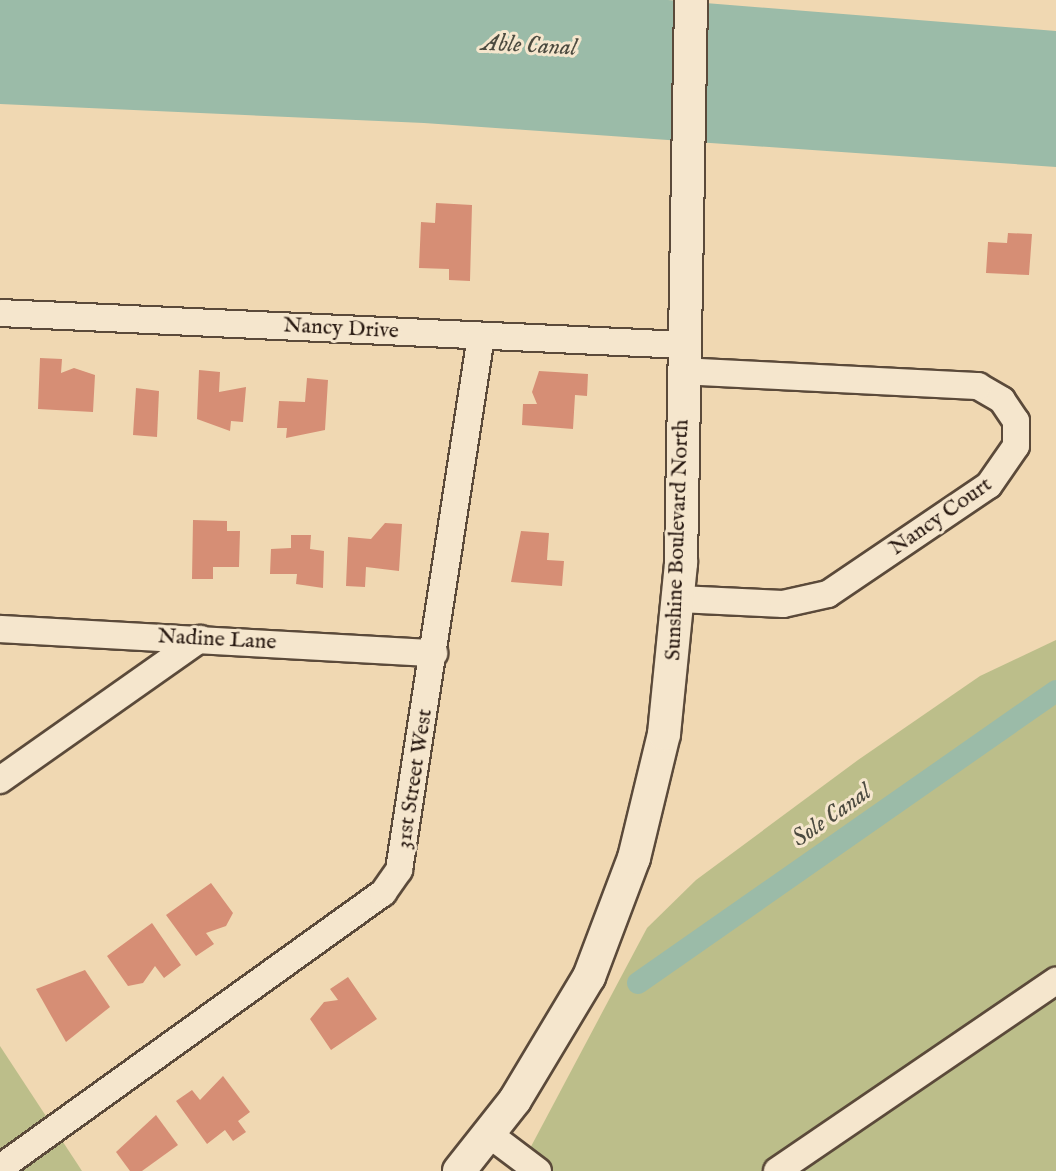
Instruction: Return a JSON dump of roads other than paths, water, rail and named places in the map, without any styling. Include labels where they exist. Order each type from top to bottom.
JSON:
[{"type":"street","name":"Sunshine Boulevard North","points":[[459,1171],[490,1135],[557,1036],[614,920],[664,734],[679,599],[683,153],[691,0]]},
{"type":"street","name":"Nancy Drive","points":[[0,313],[481,336],[683,358]]},
{"type":"street","name":"31st Street West","points":[[0,1168],[383,893],[407,844],[481,336]]},
{"type":"street","name":"Nancy Court","points":[[679,599],[783,604],[828,594],[989,485],[1016,446],[1016,421],[1002,400],[978,386],[683,358]]},
{"type":"street","name":"Nadine Lane","points":[[0,629],[434,653]]},
{"type":"street","points":[[0,780],[200,639]]},
{"type":"street","points":[[777,1171],[1056,981]]},
{"type":"street","points":[[490,1135],[538,1171]]},
{"type":"water","name":"Able Canal","points":[[0,0],[668,0],[1056,31],[1056,167],[424,123],[0,104]]},
{"type":"waterway","name":"Sole Canal","points":[[638,983],[1056,691]]}]
